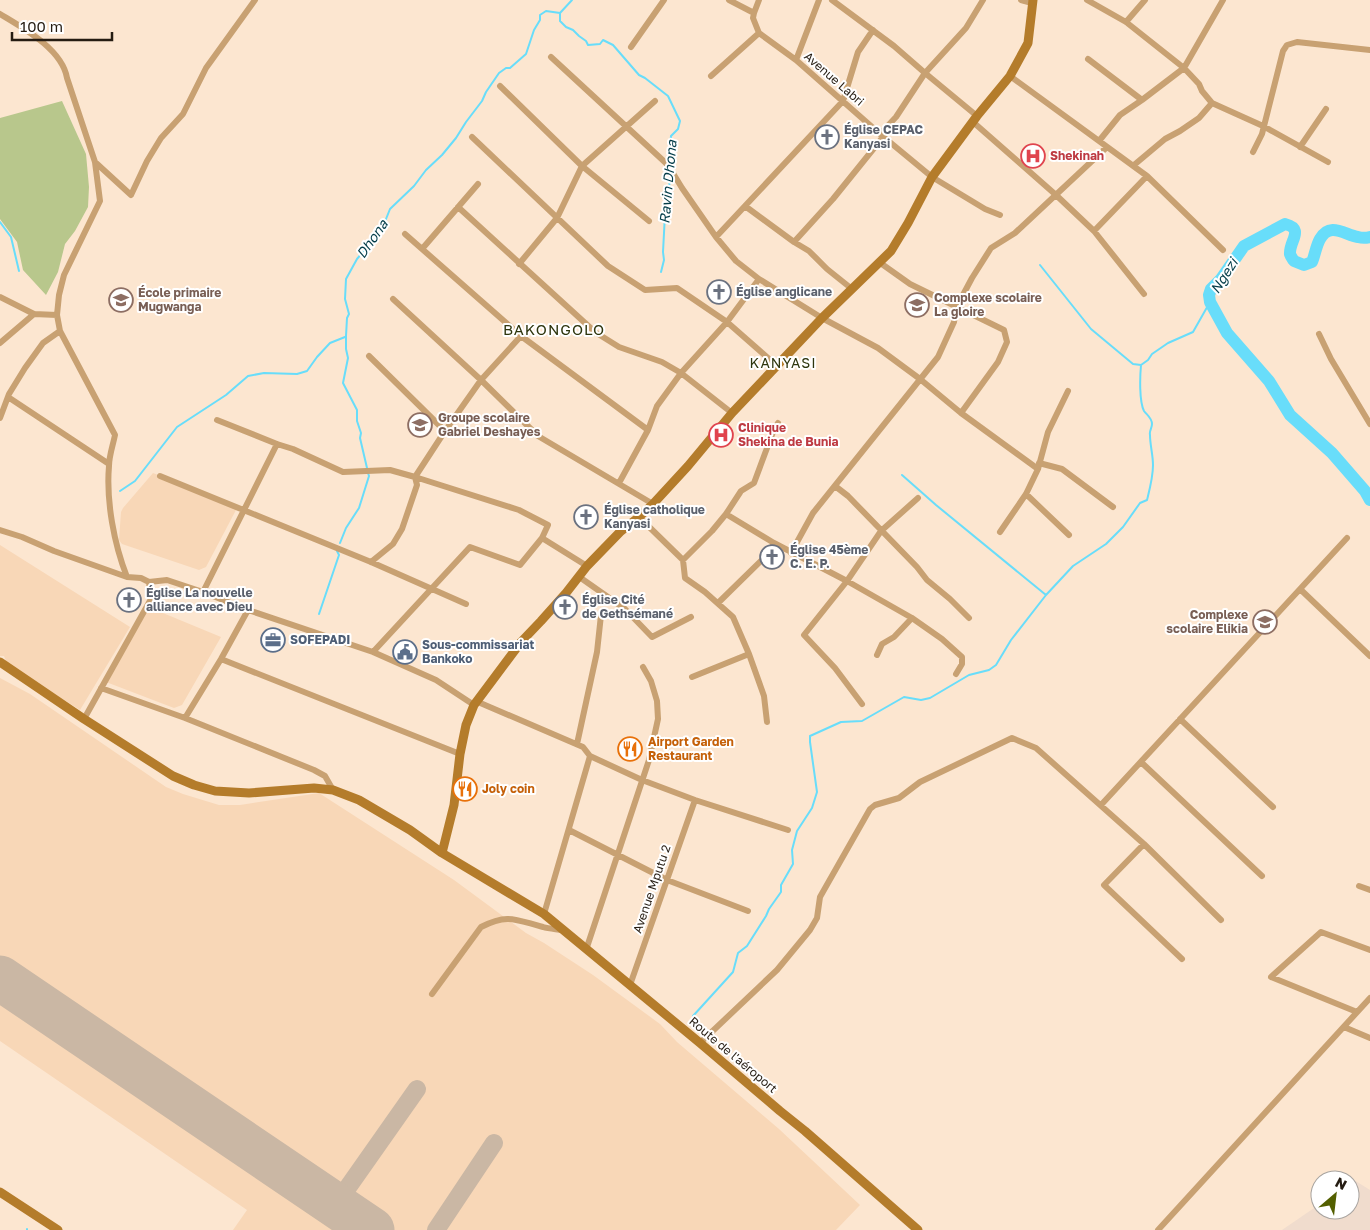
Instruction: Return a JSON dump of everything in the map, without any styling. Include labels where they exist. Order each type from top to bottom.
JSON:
[{"type":"street","points":[[95,162],[131,194],[147,160],[161,138],[183,114],[206,68],[255,0]]},
{"type":"street","points":[[631,48],[664,0]]},
{"type":"street","points":[[729,0],[754,13]]},
{"type":"street","points":[[711,76],[759,33],[753,18],[759,0]]},
{"type":"street","points":[[796,60],[819,0]]},
{"type":"street","points":[[832,0],[894,46],[1056,194],[1094,232],[1144,294]]},
{"type":"street","points":[[794,242],[833,199],[896,117],[924,73],[966,28],[983,0]]},
{"type":"street","points":[[442,853],[454,805],[460,754],[466,725],[476,703],[521,642],[566,593],[587,566],[620,532],[653,504],[688,466],[732,413],[822,318],[891,251],[932,177],[1010,76],[1028,43],[1033,1],[1021,0]]},
{"type":"street","points":[[1087,0],[1126,22],[1184,68],[1199,84],[1212,103],[1263,126],[1328,162]]},
{"type":"street","points":[[1126,22],[1145,0]]},
{"type":"street","points":[[1099,141],[1120,115],[1184,68],[1223,0]]},
{"type":"street","points":[[0,14],[38,38],[65,69],[95,162],[100,201],[64,275],[56,315],[60,331],[115,435],[109,464],[108,499],[120,559],[127,577]]},
{"type":"street","points":[[716,237],[843,101],[858,52],[873,30]]},
{"type":"street","name":"Avenue Labri","points":[[759,33],[796,60],[882,136],[932,177],[985,209],[1000,215]]},
{"type":"street","points":[[1253,152],[1262,134],[1283,51],[1287,45],[1297,42],[1370,50]]},
{"type":"street","points":[[551,57],[668,165],[716,237],[736,261],[759,279],[822,318],[878,348],[961,413],[1038,466],[1062,470],[1113,507]]},
{"type":"street","points":[[1088,59],[1142,100]]},
{"type":"street","points":[[1010,76],[1107,148],[1134,165],[1223,250]]},
{"type":"street","points":[[500,86],[582,166],[649,221]]},
{"type":"street","points":[[519,264],[557,218],[582,166],[655,101]]},
{"type":"street","points":[[1134,165],[1165,139],[1199,118],[1212,103]]},
{"type":"street","points":[[1300,147],[1326,109]]},
{"type":"street","points":[[472,137],[608,266],[645,290],[677,288],[727,322],[778,366]]},
{"type":"street","points":[[791,553],[813,513],[938,357],[954,322],[956,308],[991,248],[1015,233],[1107,148]]},
{"type":"street","points":[[1094,232],[1147,176]]},
{"type":"street","points":[[422,249],[478,184]]},
{"type":"street","points":[[745,206],[809,251],[827,269],[852,288]]},
{"type":"street","points":[[458,207],[595,332],[620,347],[662,362],[681,373],[732,413]]},
{"type":"street","points":[[405,234],[521,336],[648,430]]},
{"type":"street","points":[[879,262],[910,284],[1004,330],[1007,342],[998,362],[961,413]]},
{"type":"street","points":[[619,484],[648,430],[657,406],[681,373],[727,322],[759,279]]},
{"type":"street","points":[[0,297],[34,314],[56,315]]},
{"type":"street","points":[[393,299],[481,380],[538,436],[653,504]]},
{"type":"street","points":[[0,343],[34,314]]},
{"type":"street","points":[[0,418],[8,397],[24,368],[43,342],[60,331]]},
{"type":"street","points":[[1319,334],[1331,359],[1370,424]]},
{"type":"street","points":[[371,562],[393,544],[402,529],[417,485],[415,477],[445,431],[481,380],[521,336]]},
{"type":"street","points":[[369,356],[445,431]]},
{"type":"street","points":[[1000,532],[1026,494],[1038,466],[1048,432],[1068,391]]},
{"type":"street","points":[[8,397],[109,464]]},
{"type":"street","points":[[217,420],[277,444],[293,448],[343,472],[390,470],[519,510],[548,525],[542,538],[520,565],[470,548],[373,652]]},
{"type":"street","points":[[683,560],[712,531],[741,491],[754,483],[778,423]]},
{"type":"street","points":[[203,592],[277,444]]},
{"type":"street","points":[[160,476],[371,562],[466,604]]},
{"type":"street","points":[[835,486],[848,496],[927,580],[969,618]]},
{"type":"street","points":[[1026,494],[1069,536]]},
{"type":"street","points":[[862,704],[835,668],[804,635],[847,581],[881,531],[918,498]]},
{"type":"street","points":[[726,514],[791,553],[847,581],[912,618],[942,638],[962,657],[962,664],[956,674]]},
{"type":"street","points":[[638,517],[683,560],[685,578],[705,592],[734,617],[764,696],[767,722]]},
{"type":"street","points":[[0,530],[127,577],[141,578],[149,582],[167,580],[248,610],[373,652],[436,680],[476,703],[577,744],[583,747],[590,756],[642,780],[694,800],[788,830]]},
{"type":"street","points":[[542,538],[587,566]]},
{"type":"street","points":[[1101,805],[1347,538]]},
{"type":"street","points":[[718,603],[770,552],[774,543]]},
{"type":"street","points":[[578,576],[625,609],[652,637],[691,617]]},
{"type":"street","points":[[84,719],[151,599],[149,582]]},
{"type":"street","points":[[1300,589],[1370,656]]},
{"type":"street","points":[[185,718],[248,610]]},
{"type":"street","points":[[577,744],[597,652],[601,615]]},
{"type":"street","points":[[877,655],[882,644],[894,637],[912,618]]},
{"type":"street","points":[[692,677],[749,654]]},
{"type":"street","points":[[221,659],[460,754]]},
{"type":"street","name":"Route de l'aéroport","points":[[0,662],[173,776],[194,785],[215,791],[249,793],[314,788],[332,790],[359,800],[410,830],[442,853],[544,914],[805,1131],[918,1230]]},
{"type":"street","points":[[586,950],[649,760],[658,719],[657,701],[651,681],[643,667]]},
{"type":"street","points":[[101,688],[185,718],[314,770],[326,776],[332,790]]},
{"type":"street","points":[[1180,718],[1273,806]]},
{"type":"street","points":[[700,1043],[777,970],[810,930],[816,918],[820,896],[870,809],[875,805],[899,798],[920,782],[1012,738],[1036,748],[1144,844],[1222,920]]},
{"type":"street","points":[[544,914],[590,756]]},
{"type":"street","points":[[1141,762],[1262,876]]},
{"type":"street","name":"Avenue Mputu 2","points":[[630,986],[694,800]]},
{"type":"street","points":[[569,830],[666,880],[748,911]]},
{"type":"street","points":[[1144,844],[1104,885],[1182,959]]},
{"type":"street","points":[[1359,886],[1370,890]]},
{"type":"street","points":[[432,994],[482,927],[492,922],[510,918],[562,930]]},
{"type":"street","points":[[1357,1012],[1271,977],[1321,932],[1370,950]]},
{"type":"street","points":[[1158,1230],[1370,998]]},
{"type":"street","points":[[1344,1027],[1370,1038]]},
{"type":"street","points":[[0,1192],[58,1230]]},
{"type":"shaded area","points":[[153,473],[233,505],[236,510],[206,567],[199,570],[122,544],[119,540],[123,508]]},
{"type":"shaded area","points":[[0,545],[130,627],[80,710],[11,666],[4,656],[0,656]]},
{"type":"shaded area","points":[[146,606],[221,637],[182,705],[174,708],[106,682]]},
{"type":"shaded area","points":[[0,678],[30,694],[166,787],[183,794],[219,805],[240,805],[319,793],[454,880],[526,933],[593,975],[660,1024],[677,1042],[779,1129],[860,1205],[836,1230],[233,1230],[247,1210],[0,1041]]},
{"type":"shaded area","points":[[1360,1184],[1370,1190],[1370,1230],[1282,1230],[1310,1211],[1310,1220],[1360,1220]]},
{"type":"green space","points":[[62,101],[86,154],[89,187],[88,207],[75,231],[65,244],[58,272],[46,295],[23,270],[17,242],[0,219],[0,118]]},
{"type":"waterway","name":"Dhona","points":[[367,468],[357,421],[357,410],[343,383],[348,358],[346,336],[349,314],[345,299],[346,279],[357,259],[382,229],[390,209],[414,186],[426,170],[456,138],[499,73],[506,68],[510,68],[526,54],[534,30],[540,20],[540,15],[546,11],[560,13],[572,0]]},
{"type":"waterway","name":"Ravin Dhona","points":[[560,14],[560,21],[586,41],[588,45],[600,44],[603,40],[613,45],[639,75],[668,96],[680,121],[678,129],[671,136],[672,168]]},
{"type":"waterway","name":"Ravin Dhona","points":[[661,272],[664,260],[666,195],[671,173]]},
{"type":"waterway","points":[[0,222],[11,237],[19,271]]},
{"type":"waterway","name":"Ngezi","points":[[1370,237],[1361,238],[1338,230],[1328,231],[1320,239],[1312,262],[1304,265],[1294,261],[1290,254],[1295,232],[1291,226],[1285,224],[1244,246],[1221,279],[1211,289],[1209,295],[1210,302],[1227,333],[1269,381],[1290,415],[1332,453],[1365,491],[1370,500]]},
{"type":"waterway","points":[[1040,265],[1091,329],[1133,364],[1141,365]]},
{"type":"waterway","points":[[693,1016],[733,972],[738,953],[747,946],[781,892],[781,885],[793,864],[792,850],[797,831],[812,808],[817,792],[810,736],[841,722],[862,721],[904,697],[921,700],[930,698],[969,675],[989,670],[996,665],[1011,640],[1046,595],[1073,566],[1106,544],[1123,527],[1140,503],[1147,500],[1153,469],[1150,434],[1152,422],[1142,407],[1141,365],[1152,354],[1168,343],[1193,332],[1210,302]]},
{"type":"waterway","points":[[120,491],[135,481],[177,427],[226,395],[248,376],[264,373],[297,374],[307,371],[330,343],[345,337]]},
{"type":"waterway","name":"Dhona","points":[[340,543],[346,528],[359,508],[369,476],[368,473]]},
{"type":"waterway","points":[[902,475],[1046,595]]},
{"type":"waterway","name":"Dhona","points":[[319,614],[339,555],[337,551]]},
{"type":"taxiway","points":[[325,1198],[335,1197],[346,1190],[417,1089]]},
{"type":"taxiway","points":[[436,1230],[494,1143]]},
{"type":"taxiway","points":[[346,1190],[344,1202],[347,1213]]},
{"type":"runway","points":[[0,978],[372,1230]]},
{"type":"place","name":"Église CEPAC Kanyasi","points":[[827,137]]},
{"type":"place","name":"Shekinah","points":[[1033,156]]},
{"type":"place","name":"Église anglicane","points":[[719,292]]},
{"type":"place","name":"École primaire Mugwanga","points":[[121,300]]},
{"type":"place","name":"Complexe scolaire La gloire","points":[[917,305]]},
{"type":"place","name":"Groupe scolaire Gabriel Deshayes","points":[[420,425]]},
{"type":"place","name":"Clinique Shekina de Bunia","points":[[721,435]]},
{"type":"place","name":"Église catholique Kanyasi","points":[[586,517]]},
{"type":"place","name":"Église 45ème C. E. P.","points":[[772,557]]},
{"type":"place","name":"Église La nouvelle alliance avec Dieu","points":[[129,600]]},
{"type":"place","name":"Église Cité de Gethsémané","points":[[565,607]]},
{"type":"place","name":"Complexe scolaire Elikia","points":[[1265,622]]},
{"type":"place","name":"SOFEPADI","points":[[273,640]]},
{"type":"place","name":"Sous-commissariat Bankoko","points":[[405,652]]},
{"type":"place","name":"Airport Garden Restaurant","points":[[630,749]]},
{"type":"place","name":"Joly coin","points":[[465,789]]},
{"type":"district","name":"BAKONGOLO","points":[[554,330]]},
{"type":"district","name":"KANYASI","points":[[783,363]]}]
